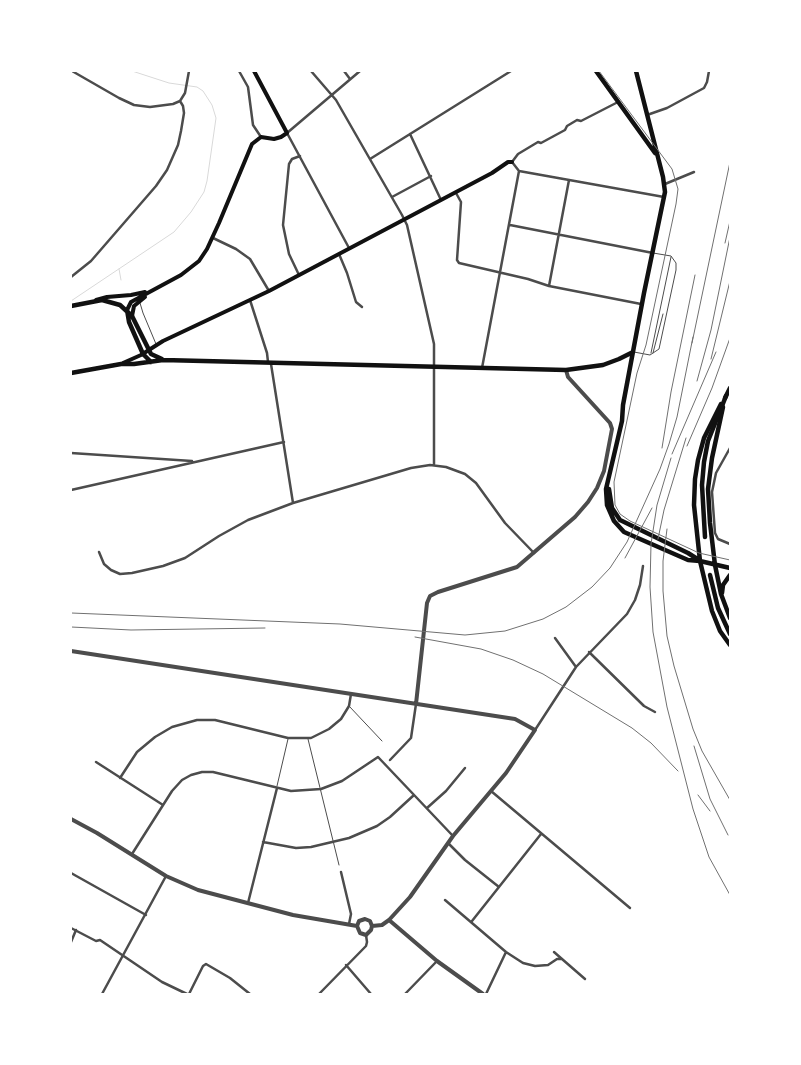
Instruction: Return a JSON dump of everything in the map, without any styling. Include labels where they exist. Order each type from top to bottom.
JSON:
[{"type":"main road","points":[[132,316],[134,306],[140,300],[194,266],[207,249],[252,144],[261,137],[274,139],[287,133],[254,71]]},
{"type":"main road","points":[[596,71],[650,143],[657,157]]},
{"type":"main road","points":[[636,71],[665,184],[616,447],[606,489],[607,505],[611,516],[621,530],[688,560],[730,568]]},
{"type":"main road","points":[[121,364],[143,354],[163,340],[269,291],[456,192],[508,162],[512,162]]},
{"type":"main road","points":[[71,306],[107,297],[139,294],[161,286]]},
{"type":"main road","points":[[152,362],[143,354],[129,322],[127,310],[131,302],[161,286]]},
{"type":"main road","points":[[92,301],[112,302],[127,310],[154,357],[163,360]]},
{"type":"main road","points":[[71,373],[121,364],[163,360],[566,370],[603,365],[633,352]]},
{"type":"main road","points":[[730,388],[704,438],[698,460],[694,505],[700,561],[712,611],[720,631],[730,645]]},
{"type":"main road","points":[[705,537],[702,485],[704,462],[708,441],[726,396]]},
{"type":"main road","points":[[726,396],[712,458],[708,489],[715,565],[722,596],[730,618]]},
{"type":"main road","points":[[609,482],[612,508],[620,520],[688,553],[700,561]]},
{"type":"main road","points":[[710,575],[718,608],[730,634]]},
{"type":"main road","points":[[722,596],[723,585],[730,576]]},
{"type":"street","points":[[72,71],[134,105],[150,107],[173,104],[180,101],[186,89],[189,71]]},
{"type":"street","points":[[239,71],[248,87],[253,125],[261,137]]},
{"type":"street","points":[[311,71],[332,94],[404,219],[434,344],[434,465]]},
{"type":"street","points":[[344,71],[350,79]]},
{"type":"street","points":[[349,248],[287,133],[360,71]]},
{"type":"street","points":[[370,159],[511,71]]},
{"type":"street","points":[[647,115],[667,108],[704,88],[709,71]]},
{"type":"street","points":[[71,277],[91,261],[156,186],[166,170],[173,157],[184,113],[180,101]]},
{"type":"street","points":[[482,368],[519,172],[512,162],[518,154],[565,130],[572,123],[581,121],[618,102]]},
{"type":"street","points":[[410,134],[441,200]]},
{"type":"street","points":[[299,275],[289,254],[283,225],[289,164],[292,159],[300,156]]},
{"type":"street","points":[[519,172],[664,197]]},
{"type":"street","points":[[665,184],[694,172]]},
{"type":"street","points":[[392,197],[431,176]]},
{"type":"street","points":[[549,286],[568,180]]},
{"type":"street","points":[[456,192],[461,202],[457,260],[459,264],[528,279],[549,286],[643,304]]},
{"type":"street","points":[[510,226],[653,253]]},
{"type":"street","points":[[212,238],[236,249],[250,259],[269,291]]},
{"type":"street","points":[[339,254],[356,302],[362,307]]},
{"type":"street","points":[[250,300],[270,362],[294,503]]},
{"type":"street","points":[[390,760],[411,738],[427,603],[430,596],[517,567],[576,517],[597,488],[604,471],[612,429],[610,423],[568,377],[566,370]]},
{"type":"street","points":[[71,490],[284,442]]},
{"type":"street","points":[[730,448],[720,464],[714,481],[712,508],[717,537],[720,541],[730,544]]},
{"type":"street","points":[[71,453],[196,461]]},
{"type":"street","points":[[99,552],[104,564],[120,574],[163,566],[185,558],[218,536],[248,520],[294,503],[410,468],[434,465],[465,474],[476,483],[505,523],[535,553]]},
{"type":"street","points":[[372,926],[382,925],[390,920],[410,897],[453,836],[518,757],[576,667],[627,614],[635,600],[640,585],[643,566]]},
{"type":"street","points":[[555,638],[576,667]]},
{"type":"street","points":[[71,651],[515,719],[535,730]]},
{"type":"street","points":[[590,652],[644,706],[655,712]]},
{"type":"street","points":[[120,778],[142,747],[164,732],[184,723],[197,720],[215,720],[288,738],[308,738],[329,729],[341,719],[349,706],[351,694]]},
{"type":"street","points":[[132,854],[172,791],[182,780],[202,772],[223,774],[291,791],[321,789],[342,781],[378,757],[453,836]]},
{"type":"street","points":[[96,762],[163,805]]},
{"type":"street","points":[[427,808],[446,791],[465,768]]},
{"type":"street","points":[[248,904],[277,788]]},
{"type":"street","points":[[491,791],[630,908]]},
{"type":"street","points":[[264,842],[296,848],[311,847],[349,838],[377,826],[414,795]]},
{"type":"street","points":[[71,819],[166,876],[202,892],[293,915],[357,926]]},
{"type":"street","points":[[471,921],[542,834]]},
{"type":"street","points":[[448,843],[465,860],[499,887]]},
{"type":"street","points":[[341,872],[351,914],[349,924]]},
{"type":"street","points":[[71,873],[146,916]]},
{"type":"street","points":[[102,994],[166,876]]},
{"type":"street","points":[[446,900],[506,952],[523,963],[535,966],[548,965],[557,959],[562,959]]},
{"type":"street","points":[[357,926],[360,921],[365,919],[370,921],[371,930],[366,935]]},
{"type":"street","points":[[390,920],[436,961],[484,994],[506,952]]},
{"type":"street","points":[[357,926],[360,933],[366,935]]},
{"type":"street","points":[[71,928],[96,941],[100,940],[162,982],[188,994],[203,966],[206,964],[230,978],[250,994]]},
{"type":"street","points":[[71,942],[76,930]]},
{"type":"street","points":[[319,994],[366,946],[366,935]]},
{"type":"street","points":[[554,952],[585,979]]},
{"type":"street","points":[[405,994],[436,961]]},
{"type":"street","points":[[346,965],[370,994]]},
{"type":"lane","points":[[633,352],[652,354],[659,348],[676,268],[675,261],[671,256],[653,253]]},
{"type":"lane","points":[[652,354],[671,256]]},
{"type":"lane","points":[[140,300],[142,313],[156,344]]},
{"type":"lane","points":[[652,354],[663,314]]},
{"type":"lane","points":[[349,706],[382,741]]},
{"type":"lane","points":[[277,788],[288,738]]},
{"type":"lane","points":[[308,738],[339,865]]},
{"type":"waterway","points":[[71,301],[174,232],[191,212],[204,192],[207,181],[216,118],[212,105],[203,91],[197,87],[169,83],[132,71]]},
{"type":"waterway","points":[[119,269],[121,280]]},
{"type":"tram line","points":[[599,71],[672,169],[678,189],[646,345],[637,373],[614,482],[615,505],[620,514],[630,521],[699,553],[730,560]]},
{"type":"railway","points":[[692,343],[730,162]]},
{"type":"railway","points":[[725,243],[730,221]]},
{"type":"railway","points":[[697,381],[711,330],[730,237]]},
{"type":"railway","points":[[662,448],[671,392],[695,275]]},
{"type":"railway","points":[[711,359],[730,281]]},
{"type":"railway","points":[[71,613],[340,624],[465,635],[505,631],[543,619],[566,607],[592,587],[610,568],[627,542],[660,469],[669,444],[677,417],[693,337]]},
{"type":"railway","points":[[687,446],[712,388],[730,338]]},
{"type":"railway","points":[[672,454],[716,352]]},
{"type":"railway","points":[[658,539],[664,510],[686,438]]},
{"type":"railway","points":[[671,458],[657,505],[651,544],[650,587],[653,632],[667,707],[693,809],[709,857],[730,895]]},
{"type":"railway","points":[[625,558],[652,508]]},
{"type":"railway","points":[[667,529],[663,561],[663,591],[667,636],[693,729],[702,751],[730,800]]},
{"type":"railway","points":[[71,627],[131,630],[265,628]]},
{"type":"railway","points":[[415,637],[481,649],[513,660],[543,674],[632,728],[651,743],[678,771]]},
{"type":"railway","points":[[694,746],[710,799],[728,835]]},
{"type":"railway","points":[[698,795],[710,811]]}]
